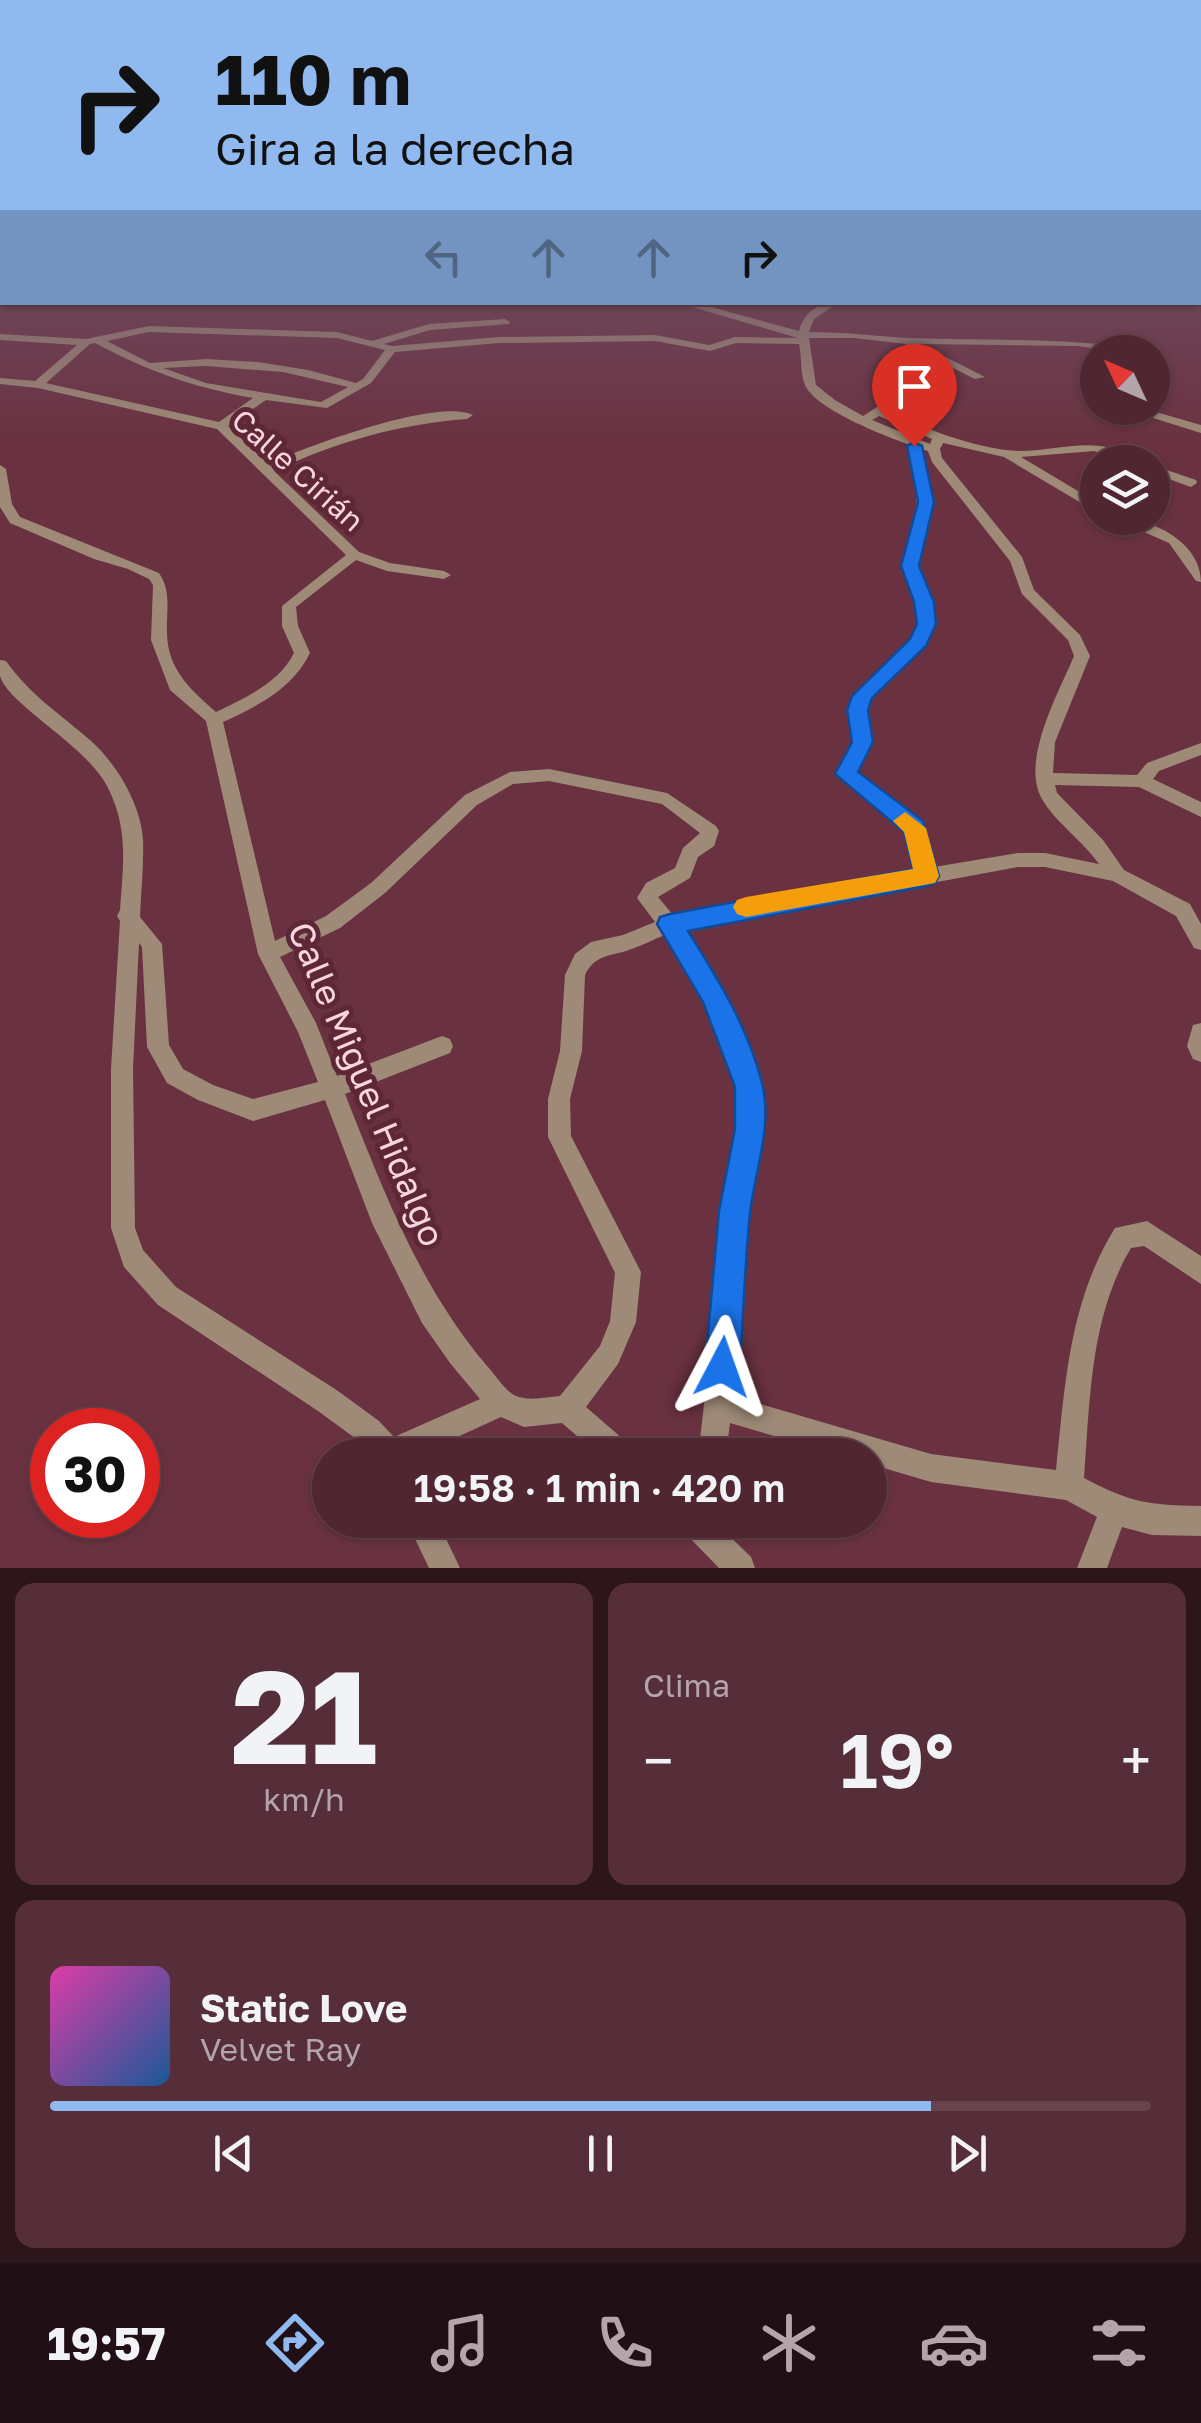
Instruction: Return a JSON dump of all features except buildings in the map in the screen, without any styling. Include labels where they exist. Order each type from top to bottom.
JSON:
[{"type":"street","points":[[690,305],[801,338]]},
{"type":"street","points":[[829,305],[808,318],[801,338],[811,386],[824,398],[914,446],[936,443],[1008,454],[1080,448]]},
{"type":"street","points":[[376,344],[429,326],[505,322]]},
{"type":"street","points":[[0,337],[91,341],[150,330],[336,336],[392,349],[499,340],[655,338],[710,348],[735,340],[854,334],[906,342],[1080,343]]},
{"type":"street","points":[[91,341],[204,386],[324,406],[374,375],[392,349]]},
{"type":"street","points":[[38,386],[91,341]]},
{"type":"street","points":[[906,342],[979,378]]},
{"type":"street","points":[[148,366],[208,362],[285,366],[359,387]]},
{"type":"street","points":[[866,419],[952,364]]},
{"type":"street","name":"Calle Cirián","points":[[0,381],[221,426],[354,555],[387,566],[444,574]]},
{"type":"street","points":[[221,426],[262,396]]},
{"type":"street","points":[[879,412],[936,443]]},
{"type":"street","points":[[265,470],[354,432],[402,420],[467,416]]},
{"type":"street","points":[[1170,420],[1201,429]]},
{"type":"street","points":[[936,443],[936,460],[1017,560],[1027,591],[1076,638],[1082,656],[1047,742],[1044,778],[1049,796],[1096,845],[1117,875]]},
{"type":"street","points":[[914,446],[926,502],[910,566],[924,602],[927,624],[918,642],[862,696],[858,710],[862,742],[846,774],[914,828],[927,876]]},
{"type":"street","points":[[1008,454],[1080,498]]},
{"type":"street","points":[[0,468],[5,504],[15,520],[154,576],[160,585],[159,640],[176,686],[214,719],[274,685],[298,663],[302,653],[287,614],[289,606],[354,555]]},
{"type":"street","points":[[1170,475],[1191,483]]},
{"type":"street","points":[[1162,535],[1174,540],[1201,578]]},
{"type":"street","points":[[0,665],[34,706],[90,749],[107,771],[129,813],[134,838],[127,916],[122,1228],[133,1258],[167,1296],[328,1401],[373,1438]]},
{"type":"street","name":"Calle Miguel Hidalgo","points":[[214,719],[268,954],[308,1030],[381,1214],[432,1314],[459,1354],[501,1403]]},
{"type":"street","points":[[1142,782],[1153,767],[1201,750]]},
{"type":"street","points":[[268,954],[333,922],[378,888],[472,800],[510,778],[549,775],[667,799],[710,831],[710,836],[690,853],[683,872],[648,892],[647,898],[670,924],[714,996],[735,1042],[749,1087],[750,1129],[735,1211],[715,1438]]},
{"type":"street","points":[[1044,778],[1142,782],[1201,810]]},
{"type":"street","points":[[567,1409],[609,1355],[623,1322],[628,1272],[560,1137],[559,1098],[570,1051],[575,975],[582,960],[598,948],[624,943],[670,924],[1018,860],[1045,860],[1117,875],[1182,910],[1201,942]]},
{"type":"street","points":[[127,916],[152,944],[158,1047],[175,1076],[206,1093],[253,1110],[330,1088],[442,1046]]},
{"type":"street","points":[[1201,1032],[1201,1052]]},
{"type":"street","points":[[1069,1486],[1082,1366],[1107,1260],[1124,1237],[1146,1232],[1201,1271]]},
{"type":"street","points":[[426,1438],[501,1403],[524,1413],[567,1409],[600,1438]]},
{"type":"street","points":[[720,1406],[931,1468],[1069,1486],[1114,1510],[1152,1520],[1201,1521]]},
{"type":"street","points":[[1092,1568],[1114,1510]]},
{"type":"street","points":[[430,1538],[445,1568]]},
{"type":"street","points":[[712,1538],[740,1568]]},
{"type":"slow traffic","points":[[746,907],[927,876],[914,828],[905,821]]},
{"type":"route","points":[[722,1367],[735,1211],[750,1129],[749,1087],[735,1042],[714,996],[670,924],[927,876],[914,828],[846,774],[862,742],[858,710],[862,696],[918,642],[927,624],[924,602],[911,577],[910,566],[926,502],[914,446]]}]
